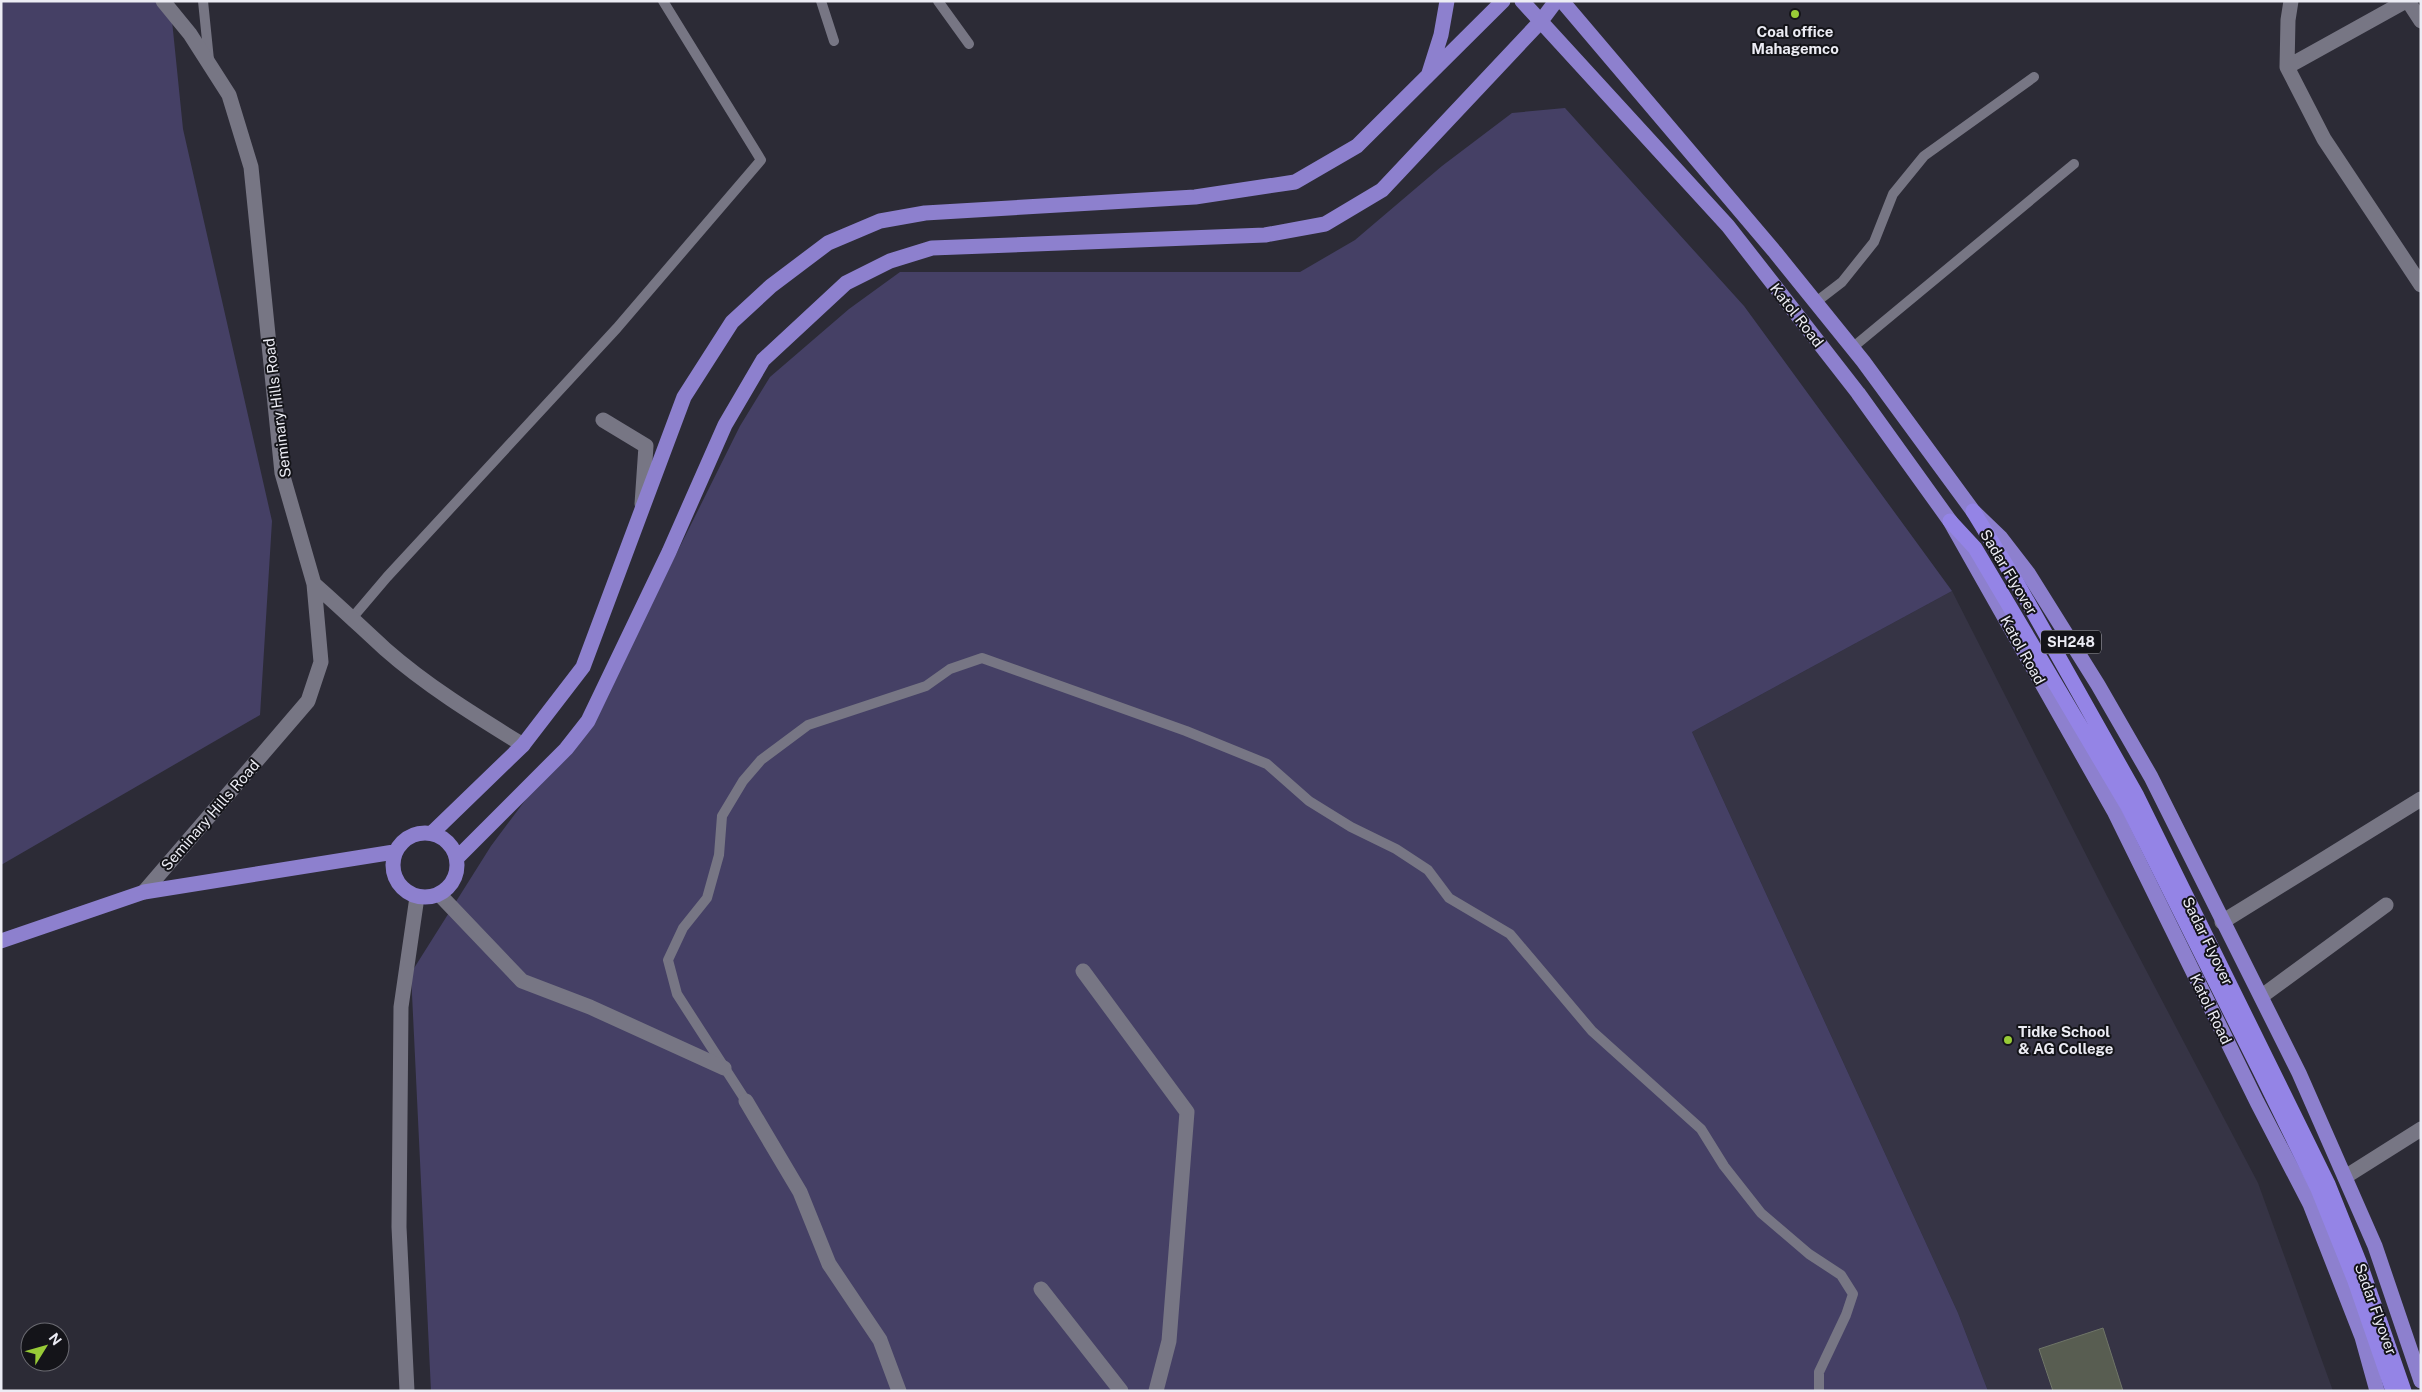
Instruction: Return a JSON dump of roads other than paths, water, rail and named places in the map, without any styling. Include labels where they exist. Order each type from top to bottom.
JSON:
[{"type":"highway","name":"Sadar Flyover","points":[[1973,511],[2017,583],[2137,796],[2328,1184],[2360,1264],[2404,1391]]},
{"type":"highway","name":"Sadar Flyover","points":[[1950,521],[1975,548],[2127,805],[2318,1189],[2355,1281],[2393,1391]]},
{"type":"main road","points":[[1429,74],[1441,35],[1447,1]]},
{"type":"main road","points":[[432,833],[524,745],[583,667],[684,397],[732,322],[771,286],[828,243],[880,221],[924,213],[1195,197],[1294,182],[1357,146],[1503,1]]},
{"type":"main road","name":"Katol Road","points":[[1522,1],[1728,226],[1858,393],[1950,521],[2114,811],[2257,1102],[2310,1204],[2362,1337],[2377,1391]]},
{"type":"main road","points":[[457,858],[566,749],[588,720],[669,552],[725,425],[763,360],[846,283],[890,261],[932,248],[1265,236],[1325,224],[1382,190],[1541,21],[1556,1]]},
{"type":"main road","name":"Katol Road","points":[[1562,1],[1816,302],[1973,511],[2001,538],[2028,573],[2098,685],[2151,777],[2222,922],[2262,996],[2375,1246],[2421,1381]]},
{"type":"main road","points":[[417,833],[432,833],[448,842],[457,858],[456,873],[450,886],[439,894],[417,897],[401,887],[392,871],[394,852],[403,840],[417,833]]},
{"type":"main road","points":[[1,942],[144,892],[394,852]]},
{"type":"street","name":"Seminary Hills Road","points":[[144,892],[308,701],[321,662],[314,584],[282,473],[250,167],[229,95],[190,34],[163,1]]},
{"type":"street","points":[[2292,1],[2288,20],[2287,67],[2324,139],[2421,285]]},
{"type":"street","points":[[2287,67],[2407,1],[2421,21]]},
{"type":"street","points":[[603,420],[646,446],[642,507]]},
{"type":"street","points":[[314,584],[385,649],[460,705],[524,745]]},
{"type":"street","points":[[2222,922],[2421,799]]},
{"type":"street","points":[[439,894],[522,981],[590,1007],[724,1068]]},
{"type":"street","points":[[407,1391],[399,1227],[402,1007],[417,897]]},
{"type":"street","points":[[2262,996],[2386,905]]},
{"type":"street","points":[[1083,971],[1187,1112],[1169,1341],[1156,1391]]},
{"type":"street","points":[[746,1100],[800,1192],[829,1264],[880,1340],[899,1391]]},
{"type":"street","points":[[2345,1177],[2421,1129]]},
{"type":"street","points":[[1041,1290],[1121,1391]]},
{"type":"lane","points":[[203,1],[209,63]]},
{"type":"lane","points":[[353,618],[387,577],[617,328],[761,160],[663,1]]},
{"type":"lane","points":[[821,1],[834,42]]},
{"type":"lane","points":[[938,1],[969,44]]},
{"type":"lane","points":[[1816,302],[1842,282],[1874,242],[1893,194],[1924,156],[2034,77]]},
{"type":"lane","points":[[1852,348],[2074,164]]},
{"type":"lane","points":[[746,1100],[677,994],[668,960],[683,928],[707,898],[719,854],[722,816],[743,781],[762,760],[808,725],[926,686],[950,670],[982,658],[1186,731],[1267,764],[1309,801],[1351,827],[1396,849],[1428,870],[1449,898],[1510,934],[1592,1030],[1701,1129],[1724,1166],[1761,1213],[1809,1254],[1840,1275],[1853,1294],[1846,1315],[1819,1372],[1819,1391]]},
{"type":"place","name":"Coal office Mahagemco","points":[[1795,14]]},
{"type":"place","name":"Tidke School & AG College","points":[[2008,1040]]}]
